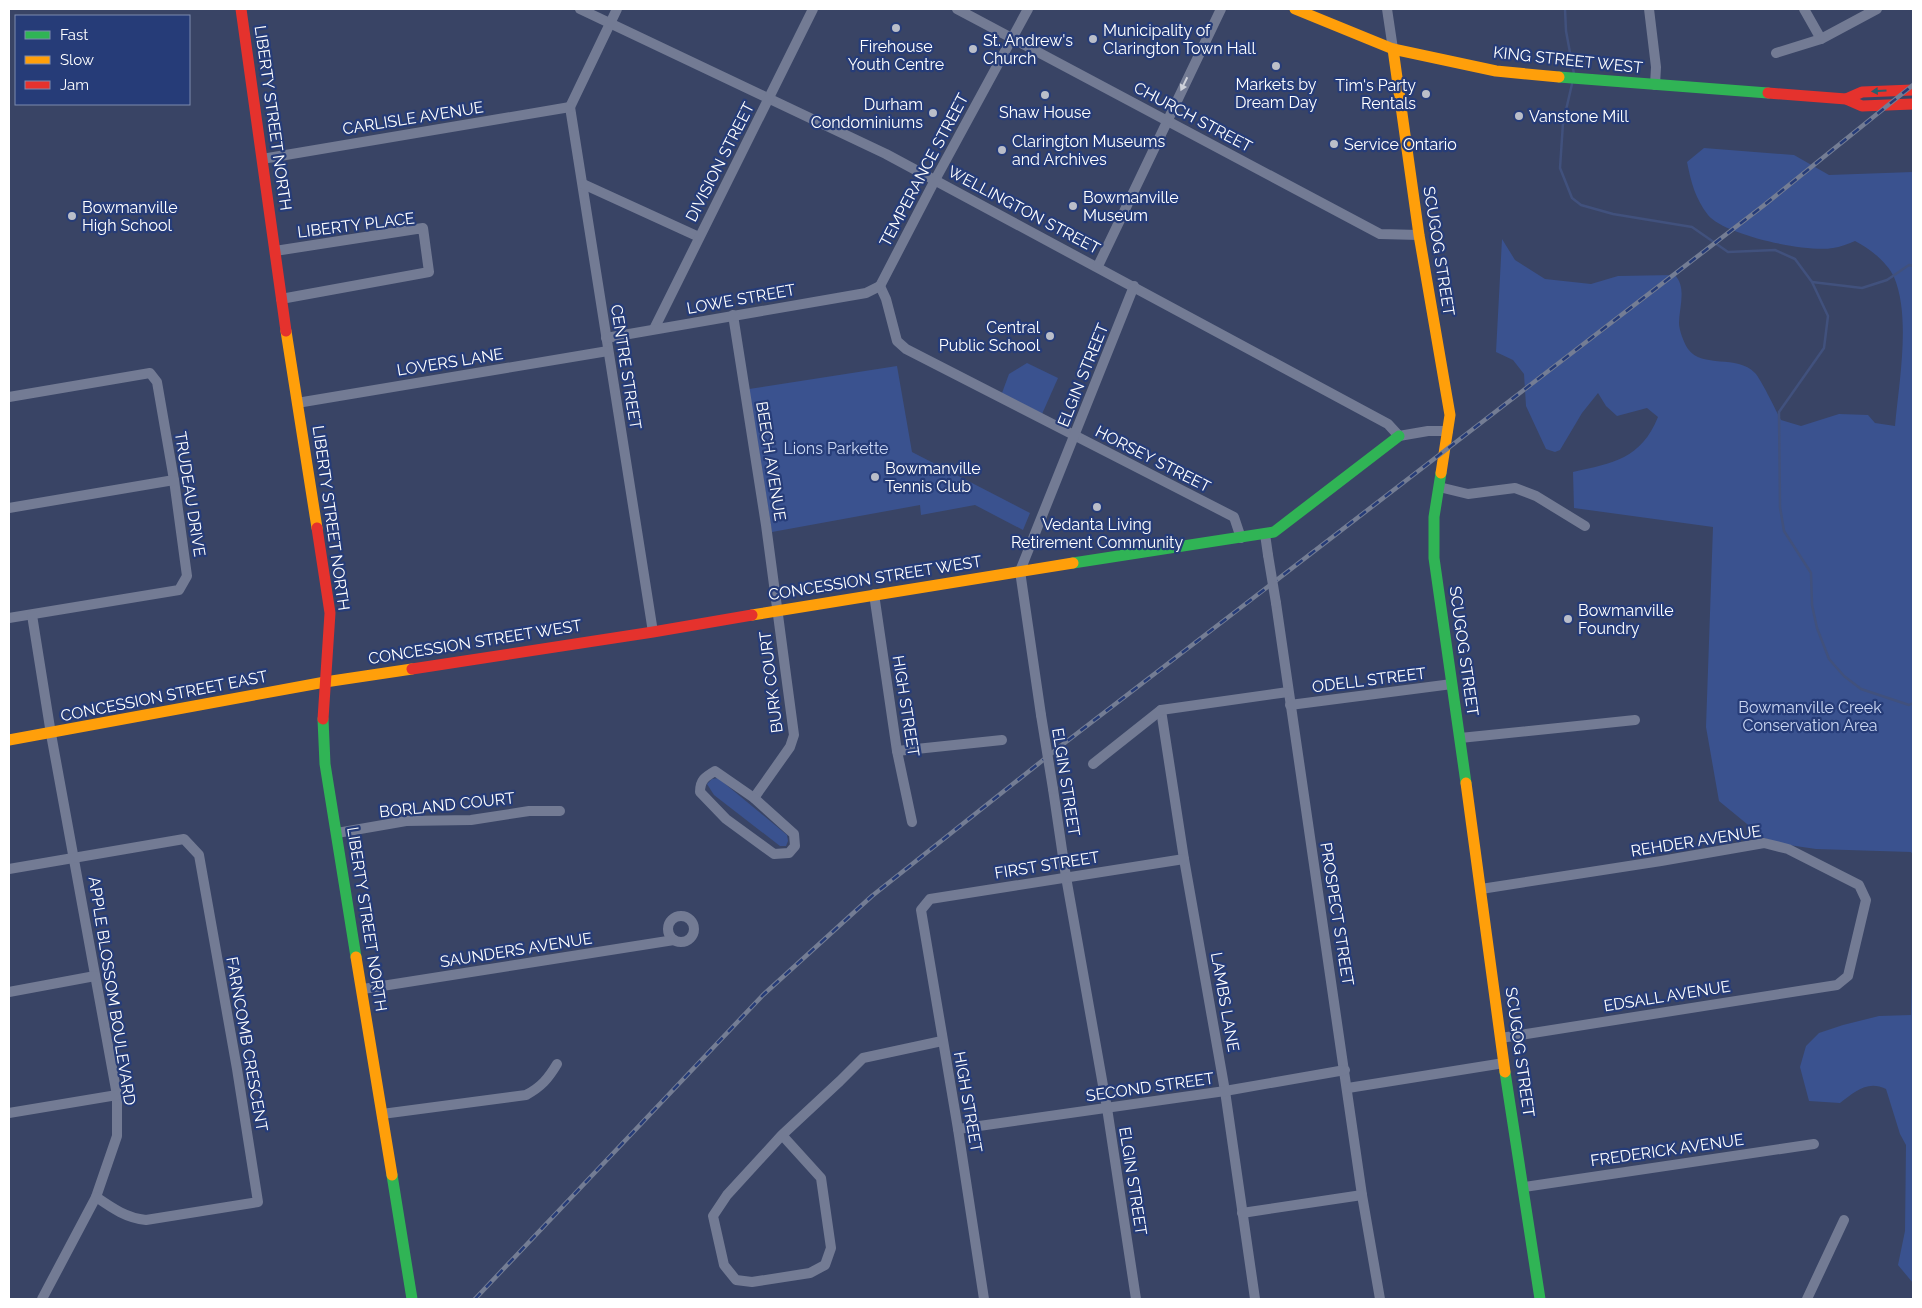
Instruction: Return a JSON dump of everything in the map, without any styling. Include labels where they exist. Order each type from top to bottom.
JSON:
[{"type":"street","name":"LIBERTY STREET NORTH","points":[[242,9],[281,299],[330,613],[322,726],[325,764],[412,1299]]},
{"type":"street","name":"WELLINGTON STREET","points":[[580,9],[886,154],[1098,266],[1388,424],[1399,436]]},
{"type":"street","points":[[570,107],[617,9]]},
{"type":"street","name":"DIVISION STREET","points":[[654,329],[813,9]]},
{"type":"street","name":"CHURCH STREET","points":[[957,9],[1380,234],[1419,235]]},
{"type":"street","name":"TEMPERANCE STREET","points":[[880,286],[1028,9]]},
{"type":"street","points":[[1098,266],[1221,9]]},
{"type":"street","name":"KING STREET WEST","points":[[1295,9],[1393,49],[1496,70],[1655,86],[1846,99],[1862,106],[1913,104]]},
{"type":"street","name":"SCUGOG STREET","points":[[1387,9],[1396,86],[1419,235],[1450,415],[1434,517],[1434,558],[1500,1038],[1540,1299]]},
{"type":"street","points":[[1649,9],[1656,67],[1655,86]]},
{"type":"street","points":[[1804,9],[1821,38]]},
{"type":"street","points":[[1776,54],[1821,38],[1877,9]]},
{"type":"street","name":"KING STREET WEST","points":[[1846,99],[1862,92],[1913,90]]},
{"type":"street","name":"CARLISLE AVENUE","points":[[262,159],[570,107]]},
{"type":"street","name":"CENTRE STREET","points":[[570,107],[653,632]]},
{"type":"street","points":[[583,184],[699,237]]},
{"type":"street","name":"LIBERTY PLACE","points":[[275,251],[423,228],[427,249],[429,272],[281,299]]},
{"type":"street","name":"LOWE STREET","points":[[606,338],[866,293],[880,286]]},
{"type":"street","name":"HORSEY STREET","points":[[880,286],[886,299],[897,341],[906,349],[1234,517],[1241,538]]},
{"type":"street","name":"ELGIN STREET","points":[[1134,286],[1020,571],[1066,877],[1107,1108],[1136,1299]]},
{"type":"street","name":"BEECH AVENUE","points":[[733,315],[778,611]]},
{"type":"street","name":"LOVERS LANE","points":[[297,403],[608,351]]},
{"type":"street","name":"TRUDEAU DRIVE","points":[[9,397],[150,373],[157,382],[174,480],[187,576],[179,590],[9,618]]},
{"type":"street","points":[[1399,436],[1435,430],[1448,430]]},
{"type":"street","name":"CONCESSION STREET WEST","points":[[325,682],[653,632],[874,594],[1274,532],[1399,436]]},
{"type":"street","points":[[9,508],[174,480]]},
{"type":"street","points":[[1439,487],[1468,494],[1515,488],[1536,496],[1585,526]]},
{"type":"street","name":"PROSPECT STREET","points":[[1265,534],[1348,1088],[1362,1195],[1380,1299]]},
{"type":"street","name":"HIGH STREET","points":[[874,594],[896,751],[912,822]]},
{"type":"street","name":"BURK COURT","points":[[754,798],[790,747],[794,736],[778,611]]},
{"type":"street","name":"APPLE BLOSSOM BOULEVARD","points":[[32,615],[51,734],[117,1095],[117,1136],[96,1197],[42,1299]]},
{"type":"street","name":"CONCESSION STREET EAST","points":[[9,740],[51,734],[325,682]]},
{"type":"street","name":"ODELL STREET","points":[[1290,705],[1452,684]]},
{"type":"street","name":"ODELL STREET","points":[[1161,710],[1288,692]]},
{"type":"street","points":[[1093,764],[1161,710]]},
{"type":"street","name":"LAMBS LANE","points":[[1161,710],[1184,859],[1225,1091],[1255,1299]]},
{"type":"street","points":[[1460,738],[1636,720]]},
{"type":"street","points":[[896,751],[1002,740]]},
{"type":"street","points":[[716,771],[754,798],[794,834],[795,846],[789,853],[774,854],[726,819],[700,792],[700,784],[705,777],[716,771]]},
{"type":"street","name":"BORLAND COURT","points":[[337,833],[406,821],[471,820],[529,811],[560,811]]},
{"type":"street","name":"FARNCOMB CRESCENT","points":[[75,857],[184,839],[199,855],[237,1069],[258,1202],[146,1220],[135,1219],[126,1215],[96,1197]]},
{"type":"street","name":"REHDER AVENUE","points":[[1481,889],[1660,862],[1764,843],[1788,849],[1859,885],[1866,900],[1848,976],[1838,985]]},
{"type":"street","points":[[9,869],[75,857]]},
{"type":"street","name":"FIRST STREET","points":[[920,910],[930,898],[1184,859]]},
{"type":"street","name":"HIGH STREET","points":[[920,910],[958,1130],[984,1299]]},
{"type":"street","name":"SAUNDERS AVENUE","points":[[362,990],[674,940]]},
{"type":"street","points":[[9,992],[95,976]]},
{"type":"street","name":"EDSALL AVENUE","points":[[1500,1038],[1838,985]]},
{"type":"street","points":[[782,1135],[821,1178],[831,1248],[825,1265],[810,1273],[752,1282],[736,1280],[724,1265],[713,1216],[726,1195],[782,1135],[863,1058],[942,1041]]},
{"type":"street","points":[[1348,1088],[1504,1063]]},
{"type":"street","points":[[382,1114],[526,1095],[539,1088],[548,1079],[557,1064]]},
{"type":"street","name":"SECOND STREET","points":[[958,1130],[1225,1091],[1345,1070]]},
{"type":"street","points":[[9,1113],[117,1095]]},
{"type":"street","name":"FREDERICK AVENUE","points":[[1524,1187],[1814,1144]]},
{"type":"street","points":[[1242,1213],[1362,1195]]},
{"type":"street","points":[[1808,1299],[1844,1220]]},
{"type":"green space","name":"Bowmanville Creek Conservation Area","points":[[1704,148],[1794,155],[1829,175],[1913,172],[1913,855],[1911,852],[1816,849],[1782,844],[1764,838],[1719,801],[1706,727],[1713,527],[1574,508],[1573,472],[1601,466],[1624,457],[1643,442],[1658,417],[1647,408],[1617,416],[1606,406],[1598,393],[1582,413],[1560,450],[1555,452],[1546,449],[1526,406],[1524,374],[1513,360],[1496,352],[1502,239],[1515,260],[1545,279],[1591,284],[1618,276],[1675,275],[1679,280],[1682,292],[1679,326],[1688,349],[1702,359],[1730,362],[1748,367],[1755,373],[1765,388],[1781,420],[1801,426],[1839,414],[1868,415],[1875,423],[1895,426],[1903,330],[1899,293],[1891,271],[1877,256],[1855,241],[1833,248],[1805,248],[1748,236],[1717,222],[1708,215],[1697,196],[1687,162]]},
{"type":"green space","points":[[1027,363],[1058,378],[1042,414],[1002,393],[1009,374]]},
{"type":"green space","name":"Lions Parkette","points":[[897,366],[912,452],[1030,513],[1023,530],[975,505],[921,515],[920,505],[772,532],[749,389]]},
{"type":"green space","points":[[718,778],[787,835],[788,841],[786,846],[780,846],[714,795],[707,784],[712,779]]},
{"type":"green space","points":[[1913,898],[1913,1283],[1898,1265],[1905,1231],[1906,1145],[1900,1134],[1886,1089],[1873,1086],[1861,1088],[1840,1103],[1809,1101],[1800,1067],[1806,1046],[1819,1033],[1879,1016],[1911,1015]]},
{"type":"waterway","points":[[1565,9],[1566,31],[1574,74]]},
{"type":"waterway","points":[[1572,84],[1563,123],[1560,168],[1572,198],[1581,205],[1613,214],[1692,227],[1728,252],[1775,250],[1795,259],[1812,282],[1828,316],[1824,348],[1779,412],[1780,507],[1784,531],[1811,573],[1812,605],[1817,628],[1829,659],[1844,676],[1861,689],[1909,705],[1913,703]]},
{"type":"waterway","points":[[1812,282],[1862,288],[1887,280],[1909,265],[1913,266]]},
{"type":"railway","points":[[475,1299],[763,995],[872,896],[1062,745],[1763,206],[1913,85]]},
{"type":"traffic: fast","points":[[1559,77],[1768,93]]},
{"type":"traffic: fast","points":[[1073,563],[1274,532],[1399,436]]},
{"type":"traffic: fast","points":[[1441,473],[1434,517],[1434,558],[1466,783]]},
{"type":"traffic: fast","points":[[323,719],[325,764],[356,957]]},
{"type":"traffic: fast","points":[[1505,1072],[1540,1299]]},
{"type":"traffic: fast","points":[[392,1175],[412,1299]]},
{"type":"traffic: slow","points":[[1295,9],[1393,49],[1496,71],[1559,77]]},
{"type":"traffic: slow","points":[[1393,49],[1419,235],[1450,415],[1441,473]]},
{"type":"traffic: slow","points":[[286,331],[317,528]]},
{"type":"traffic: slow","points":[[752,615],[1073,563]]},
{"type":"traffic: slow","points":[[9,740],[325,682],[412,669]]},
{"type":"traffic: slow","points":[[1466,783],[1505,1072]]},
{"type":"traffic: slow","points":[[356,957],[392,1175]]},
{"type":"traffic: jam","points":[[241,9],[286,331]]},
{"type":"traffic: jam","points":[[1846,99],[1862,92],[1913,90]]},
{"type":"traffic: jam","points":[[1768,93],[1846,99],[1862,106],[1913,104]]},
{"type":"traffic: jam","points":[[317,528],[330,613],[323,719]]},
{"type":"traffic: jam","points":[[412,669],[752,615]]},
{"type":"place","name":"Firehouse Youth Centre","points":[[896,28]]},
{"type":"place","name":"Municipality of Clarington Town Hall","points":[[1093,39]]},
{"type":"place","name":"St. Andrew's Church","points":[[973,49]]},
{"type":"place","name":"Markets by Dream Day","points":[[1276,66]]},
{"type":"place","name":"Tim's Party Rentals","points":[[1426,94]]},
{"type":"place","name":"Shaw House","points":[[1045,95]]},
{"type":"place","name":"Durham Condominiums","points":[[933,113]]},
{"type":"place","name":"Vanstone Mill","points":[[1519,116]]},
{"type":"place","name":"Service Ontario","points":[[1334,144]]},
{"type":"place","name":"Clarington Museums and Archives","points":[[1002,150]]},
{"type":"place","name":"Bowmanville Museum","points":[[1073,206]]},
{"type":"place","name":"Bowmanville High School","points":[[72,216]]},
{"type":"place","name":"Central Public School","points":[[1050,336]]},
{"type":"place","name":"Bowmanville Tennis Club","points":[[875,477]]},
{"type":"place","name":"Vedanta Living Retirement Community","points":[[1097,507]]},
{"type":"place","name":"Bowmanville Foundry","points":[[1568,619]]}]
